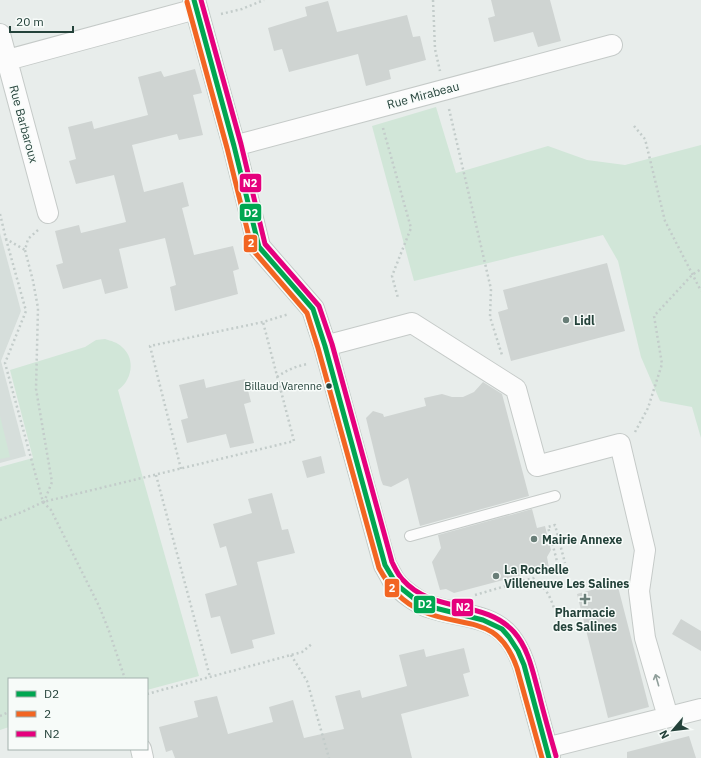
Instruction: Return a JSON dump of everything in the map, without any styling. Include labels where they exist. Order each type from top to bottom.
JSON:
[{"type":"street","points":[[3,61],[196,9],[234,146],[259,247],[313,309],[328,356],[385,565],[394,582],[410,595],[430,607],[471,616],[491,623],[509,636],[518,650],[524,666],[548,753],[701,709]]},
{"type":"street","name":"Rue Barbaroux","points":[[0,34],[3,61],[48,213]]},
{"type":"street","name":"Rue Mirabeau","points":[[234,146],[612,45]]},
{"type":"street","points":[[328,356],[412,323],[516,389],[537,466],[620,444],[645,550],[638,591],[645,638],[668,718]]},
{"type":"lane","points":[[410,536],[555,496]]},
{"type":"path","points":[[196,9],[242,10],[264,0]]},
{"type":"path","points":[[433,0],[435,49],[491,289],[490,317],[506,368],[504,382]]},
{"type":"path","points":[[377,108],[411,228],[392,276],[398,298]]},
{"type":"path","points":[[634,126],[645,139],[665,221],[701,291]]},
{"type":"path","points":[[44,502],[52,482],[36,389],[38,308],[25,250],[28,239],[46,221],[48,213]]},
{"type":"path","points":[[0,214],[26,311],[5,363],[44,502],[51,510],[99,606],[125,678]]},
{"type":"path","points":[[6,239],[25,250]]},
{"type":"path","points":[[634,434],[648,408],[662,364],[654,316],[692,275],[701,269]]},
{"type":"path","points":[[181,469],[150,346],[263,322],[294,313],[304,298]]},
{"type":"path","points":[[0,520],[44,502],[294,441],[263,322]]},
{"type":"path","points":[[277,377],[296,366],[308,364],[328,356]]},
{"type":"path","points":[[156,475],[210,677]]},
{"type":"path","points":[[558,565],[548,527],[555,526],[565,563]]},
{"type":"path","points":[[449,611],[456,600],[533,578],[543,586],[550,595],[554,608]]},
{"type":"path","points":[[148,694],[302,652],[312,643]]},
{"type":"path","points":[[291,655],[307,681],[329,758]]},
{"type":"shaded area","points":[[0,233],[21,311],[1,361],[26,456],[0,463]]},
{"type":"green space","points":[[436,107],[456,173],[548,146],[587,160],[625,165],[701,145],[701,438],[692,407],[660,401],[641,357],[618,261],[603,235],[414,281],[372,126]]},
{"type":"green space","points":[[105,339],[120,345],[126,352],[131,363],[129,375],[123,386],[118,390],[199,676],[148,690],[148,678],[8,678],[8,727],[0,730],[0,467],[33,458],[10,370],[85,347],[96,340]]},
{"type":"green space","points":[[0,416],[10,457],[0,459]]},
{"type":"building","points":[[491,0],[550,0],[561,41],[538,47],[533,32],[494,42],[488,18],[495,16]]},
{"type":"building","points":[[328,1],[337,32],[407,15],[413,37],[420,36],[426,60],[389,70],[391,79],[366,86],[358,54],[289,72],[282,49],[274,51],[268,28],[307,16],[305,7]]},
{"type":"building","points":[[195,69],[202,93],[193,95],[203,135],[179,140],[177,134],[132,145],[144,192],[183,182],[189,206],[182,208],[194,255],[233,246],[239,269],[233,271],[238,294],[175,311],[170,287],[176,285],[165,238],[119,249],[128,288],[105,294],[101,279],[63,289],[56,265],[63,263],[55,231],[79,225],[81,233],[126,222],[114,175],[76,184],[69,161],[76,159],[68,127],[92,121],[94,129],[148,115],[138,77],[161,71],[164,77]]},
{"type":"building","name":"Lidl","points":[[607,263],[625,331],[511,361],[498,312],[508,309],[503,290]]},
{"type":"building","points":[[204,379],[206,388],[245,379],[251,402],[244,404],[254,443],[230,448],[226,434],[187,443],[181,420],[188,418],[179,385]]},
{"type":"building","points":[[483,382],[502,394],[529,496],[420,526],[408,478],[391,487],[383,485],[366,418],[373,411],[383,414],[384,417],[426,406],[424,398],[442,394],[452,397],[463,397],[474,392]]},
{"type":"building","points":[[321,456],[325,473],[307,478],[302,461]]},
{"type":"building","points":[[272,493],[282,530],[288,529],[295,553],[257,562],[275,634],[252,640],[254,648],[231,654],[220,616],[211,618],[205,594],[237,585],[226,546],[220,548],[213,524],[252,513],[248,499]]},
{"type":"building","points":[[532,509],[537,528],[545,526],[551,550],[547,557],[549,568],[454,593],[446,589],[440,590],[432,562],[441,548],[438,535]]},
{"type":"building","points":[[617,583],[649,707],[608,718],[577,594]]},
{"type":"building","points":[[681,619],[701,631],[701,651],[672,634]]},
{"type":"building","points":[[464,648],[470,672],[463,674],[469,696],[401,714],[412,758],[175,758],[172,750],[166,752],[159,727],[198,717],[194,701],[217,696],[228,734],[273,722],[269,707],[293,700],[304,738],[344,729],[335,696],[360,690],[362,698],[407,686],[399,655],[424,649],[426,657]]},
{"type":"building","points":[[689,736],[696,758],[627,758],[627,752]]},
{"type":"transit line","name":"D2","points":[[194,0],[234,146],[259,247],[313,309],[325,346],[385,565],[397,585],[416,600],[431,607],[483,620],[502,629],[509,637],[518,651],[524,665],[549,758]]},
{"type":"transit line","name":"N2","points":[[201,0],[241,144],[265,244],[319,306],[332,344],[392,562],[401,578],[415,591],[444,603],[489,615],[502,622],[514,632],[523,646],[530,662],[556,756]]},
{"type":"transit line","name":"2","points":[[187,2],[227,148],[252,249],[307,313],[379,568],[387,582],[397,594],[409,604],[424,612],[439,617],[479,626],[490,631],[500,639],[509,651],[517,668],[542,758]]},
{"type":"place","name":"Lidl","points":[[566,320]]},
{"type":"place","name":"Billaud Varenne","points":[[329,386]]},
{"type":"place","name":"Mairie Annexe","points":[[534,539]]},
{"type":"place","name":"La Rochelle Villeneuve Les Salines","points":[[496,576]]},
{"type":"place","name":"Pharmacie des Salines","points":[[585,599]]}]
